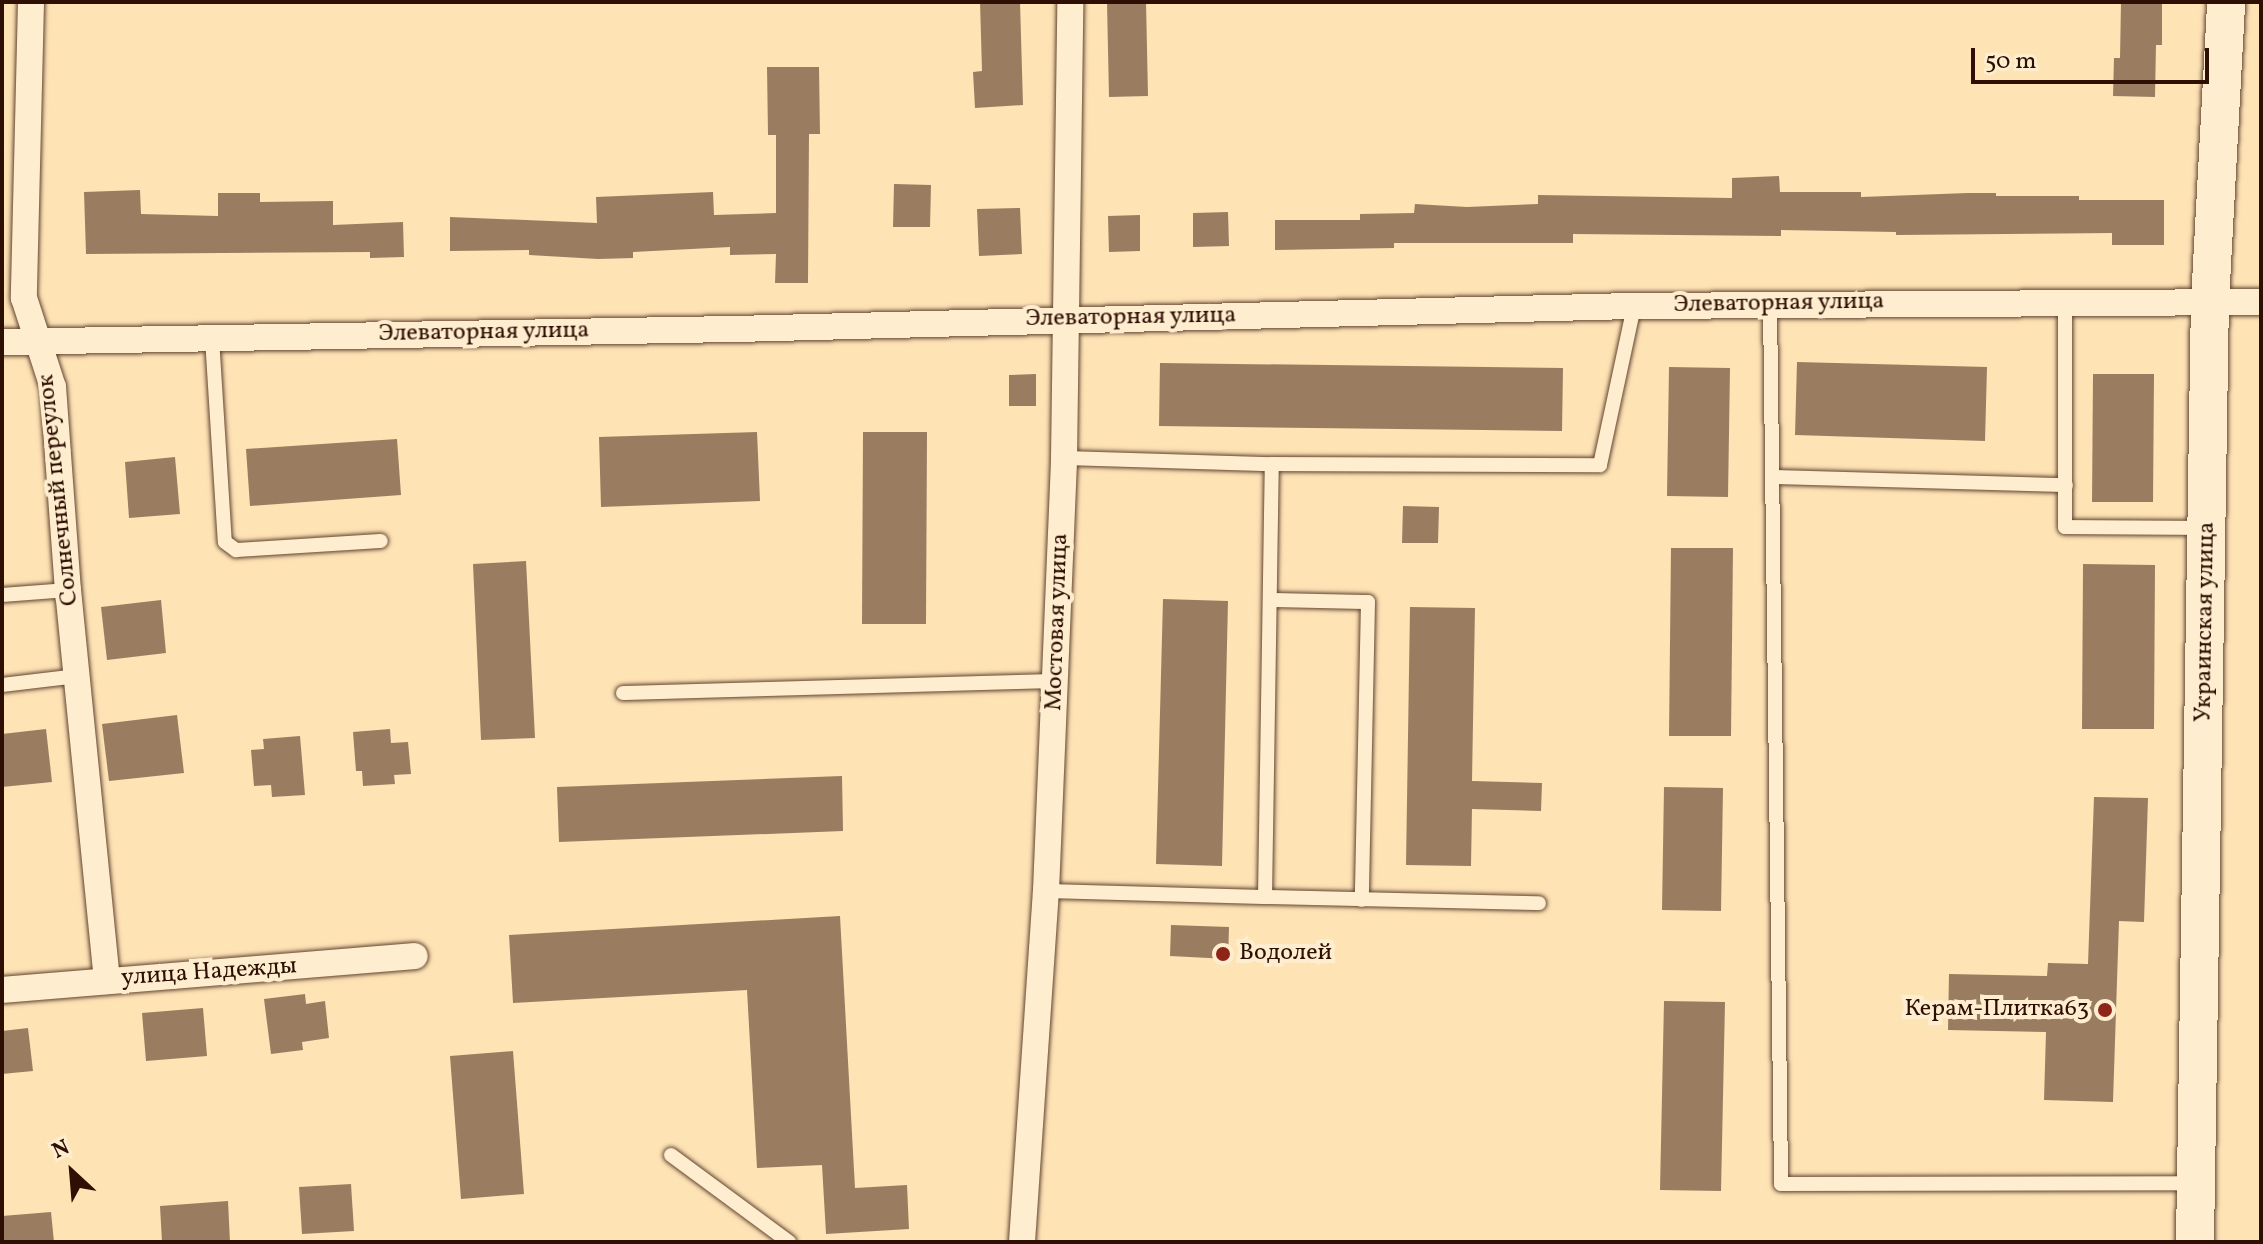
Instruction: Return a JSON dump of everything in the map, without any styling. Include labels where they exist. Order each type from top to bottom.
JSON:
[{"type":"street","name":"Солнечный переулок","points":[[31,2],[24,298],[53,387],[68,590],[107,981]]},
{"type":"street","name":"Мостовая улица","points":[[1022,1242],[1046,891],[1064,458],[1070,2]]},
{"type":"street","name":"Украинская улица","points":[[2195,1242],[2210,301],[2226,2]]},
{"type":"street","name":"Элеваторная улица","points":[[2,342],[1634,306],[2261,302]]},
{"type":"street","name":"улица Надежды","points":[[2,990],[415,956]]},
{"type":"lane","points":[[2065,302],[2065,527],[2207,528]]},
{"type":"lane","points":[[1770,304],[1781,1184],[2196,1183]]},
{"type":"lane","points":[[1064,458],[1272,464],[1600,465],[1634,306]]},
{"type":"lane","points":[[212,338],[225,542],[236,550],[381,541]]},
{"type":"lane","points":[[1265,897],[1272,464]]},
{"type":"lane","points":[[1773,477],[2066,485]]},
{"type":"lane","points":[[2,595],[68,590]]},
{"type":"lane","points":[[1270,600],[1368,602],[1362,900]]},
{"type":"lane","points":[[2,685],[77,676]]},
{"type":"lane","points":[[623,693],[1055,681]]},
{"type":"lane","points":[[1046,891],[1539,903]]},
{"type":"lane","points":[[671,1155],[789,1242]]},
{"type":"building","points":[[980,2],[1020,2],[1023,105],[975,108],[973,72],[982,71]]},
{"type":"building","points":[[1107,2],[1146,2],[1148,96],[1109,97]]},
{"type":"building","points":[[2121,2],[2162,2],[2162,45],[2156,45],[2155,97],[2113,96],[2114,58],[2120,58]]},
{"type":"building","points":[[767,67],[819,67],[820,134],[809,134],[808,283],[775,283],[776,254],[730,255],[730,247],[633,252],[633,258],[598,259],[529,255],[529,250],[450,251],[450,217],[597,223],[596,197],[713,192],[714,215],[776,213],[776,135],[768,135]]},
{"type":"building","points":[[1779,176],[1780,192],[1861,192],[1861,197],[1996,193],[1996,196],[2079,196],[2079,200],[2164,200],[2164,245],[2112,245],[2112,233],[1896,235],[1896,232],[1781,230],[1781,236],[1573,234],[1573,243],[1394,243],[1394,248],[1275,250],[1275,220],[1360,220],[1360,214],[1414,213],[1415,204],[1467,207],[1538,204],[1538,195],[1732,198],[1732,178]]},
{"type":"building","points":[[894,184],[931,185],[930,227],[893,227]]},
{"type":"building","points":[[140,190],[141,214],[218,216],[218,193],[260,193],[260,202],[333,201],[333,225],[403,222],[404,257],[370,258],[370,252],[86,254],[84,192]]},
{"type":"building","points":[[1020,208],[1022,254],[979,256],[977,209]]},
{"type":"building","points":[[1228,212],[1229,246],[1193,247],[1193,213]]},
{"type":"building","points":[[1140,215],[1140,251],[1109,252],[1108,216]]},
{"type":"building","points":[[1797,362],[1987,367],[1985,441],[1795,435]]},
{"type":"building","points":[[1160,363],[1563,368],[1562,431],[1159,426]]},
{"type":"building","points":[[1669,367],[1730,368],[1728,497],[1667,496]]},
{"type":"building","points":[[1036,374],[1036,406],[1009,406],[1009,375]]},
{"type":"building","points":[[2093,374],[2154,374],[2153,502],[2092,502]]},
{"type":"building","points":[[757,432],[760,501],[601,507],[599,437]]},
{"type":"building","points":[[863,432],[927,432],[926,624],[862,624]]},
{"type":"building","points":[[397,439],[401,495],[250,506],[246,449]]},
{"type":"building","points":[[175,457],[180,514],[129,518],[125,462]]},
{"type":"building","points":[[1403,506],[1439,507],[1438,543],[1402,543]]},
{"type":"building","points":[[1671,548],[1733,548],[1731,736],[1669,736]]},
{"type":"building","points":[[526,561],[535,738],[481,740],[473,564]]},
{"type":"building","points":[[2083,564],[2155,565],[2154,729],[2082,729]]},
{"type":"building","points":[[1163,599],[1228,601],[1222,866],[1156,864]]},
{"type":"building","points":[[161,600],[166,653],[107,660],[101,607]]},
{"type":"building","points":[[1410,607],[1475,608],[1472,781],[1542,783],[1541,811],[1472,809],[1471,866],[1406,865]]},
{"type":"building","points":[[177,715],[184,773],[109,781],[102,724]]},
{"type":"building","points":[[46,729],[52,782],[2,787],[2,734]]},
{"type":"building","points":[[390,729],[391,743],[408,742],[411,774],[394,775],[395,784],[363,786],[362,771],[356,771],[353,732]]},
{"type":"building","points":[[300,736],[305,795],[272,797],[271,785],[254,786],[251,750],[264,749],[263,739]]},
{"type":"building","points":[[842,776],[843,831],[559,842],[557,787]]},
{"type":"building","points":[[1664,787],[1723,788],[1721,911],[1662,910]]},
{"type":"building","points":[[2094,797],[2148,798],[2144,922],[2119,921],[2113,1102],[2044,1100],[2046,1032],[1948,1030],[1949,974],[2047,976],[2048,963],[2088,964]]},
{"type":"building","points":[[840,916],[855,1188],[907,1185],[909,1229],[826,1234],[822,1165],[757,1168],[747,990],[513,1003],[509,935]]},
{"type":"building","points":[[1171,925],[1229,927],[1228,959],[1170,956]]},
{"type":"building","points":[[305,994],[306,1004],[325,1001],[329,1038],[302,1042],[303,1050],[271,1054],[264,999]]},
{"type":"building","points":[[1664,1001],[1725,1002],[1721,1191],[1660,1190]]},
{"type":"building","points":[[203,1008],[207,1056],[146,1061],[142,1013]]},
{"type":"building","points":[[28,1028],[33,1071],[2,1074],[2,1031]]},
{"type":"building","points":[[513,1051],[524,1194],[461,1199],[450,1056]]},
{"type":"building","points":[[351,1184],[354,1231],[302,1234],[299,1187]]},
{"type":"building","points":[[228,1201],[230,1242],[162,1242],[160,1206]]},
{"type":"building","points":[[51,1212],[54,1242],[2,1242],[2,1216]]},
{"type":"place","name":"Водолей","points":[[1223,954]]},
{"type":"place","name":"Керам-Плитка63","points":[[2105,1010]]}]
